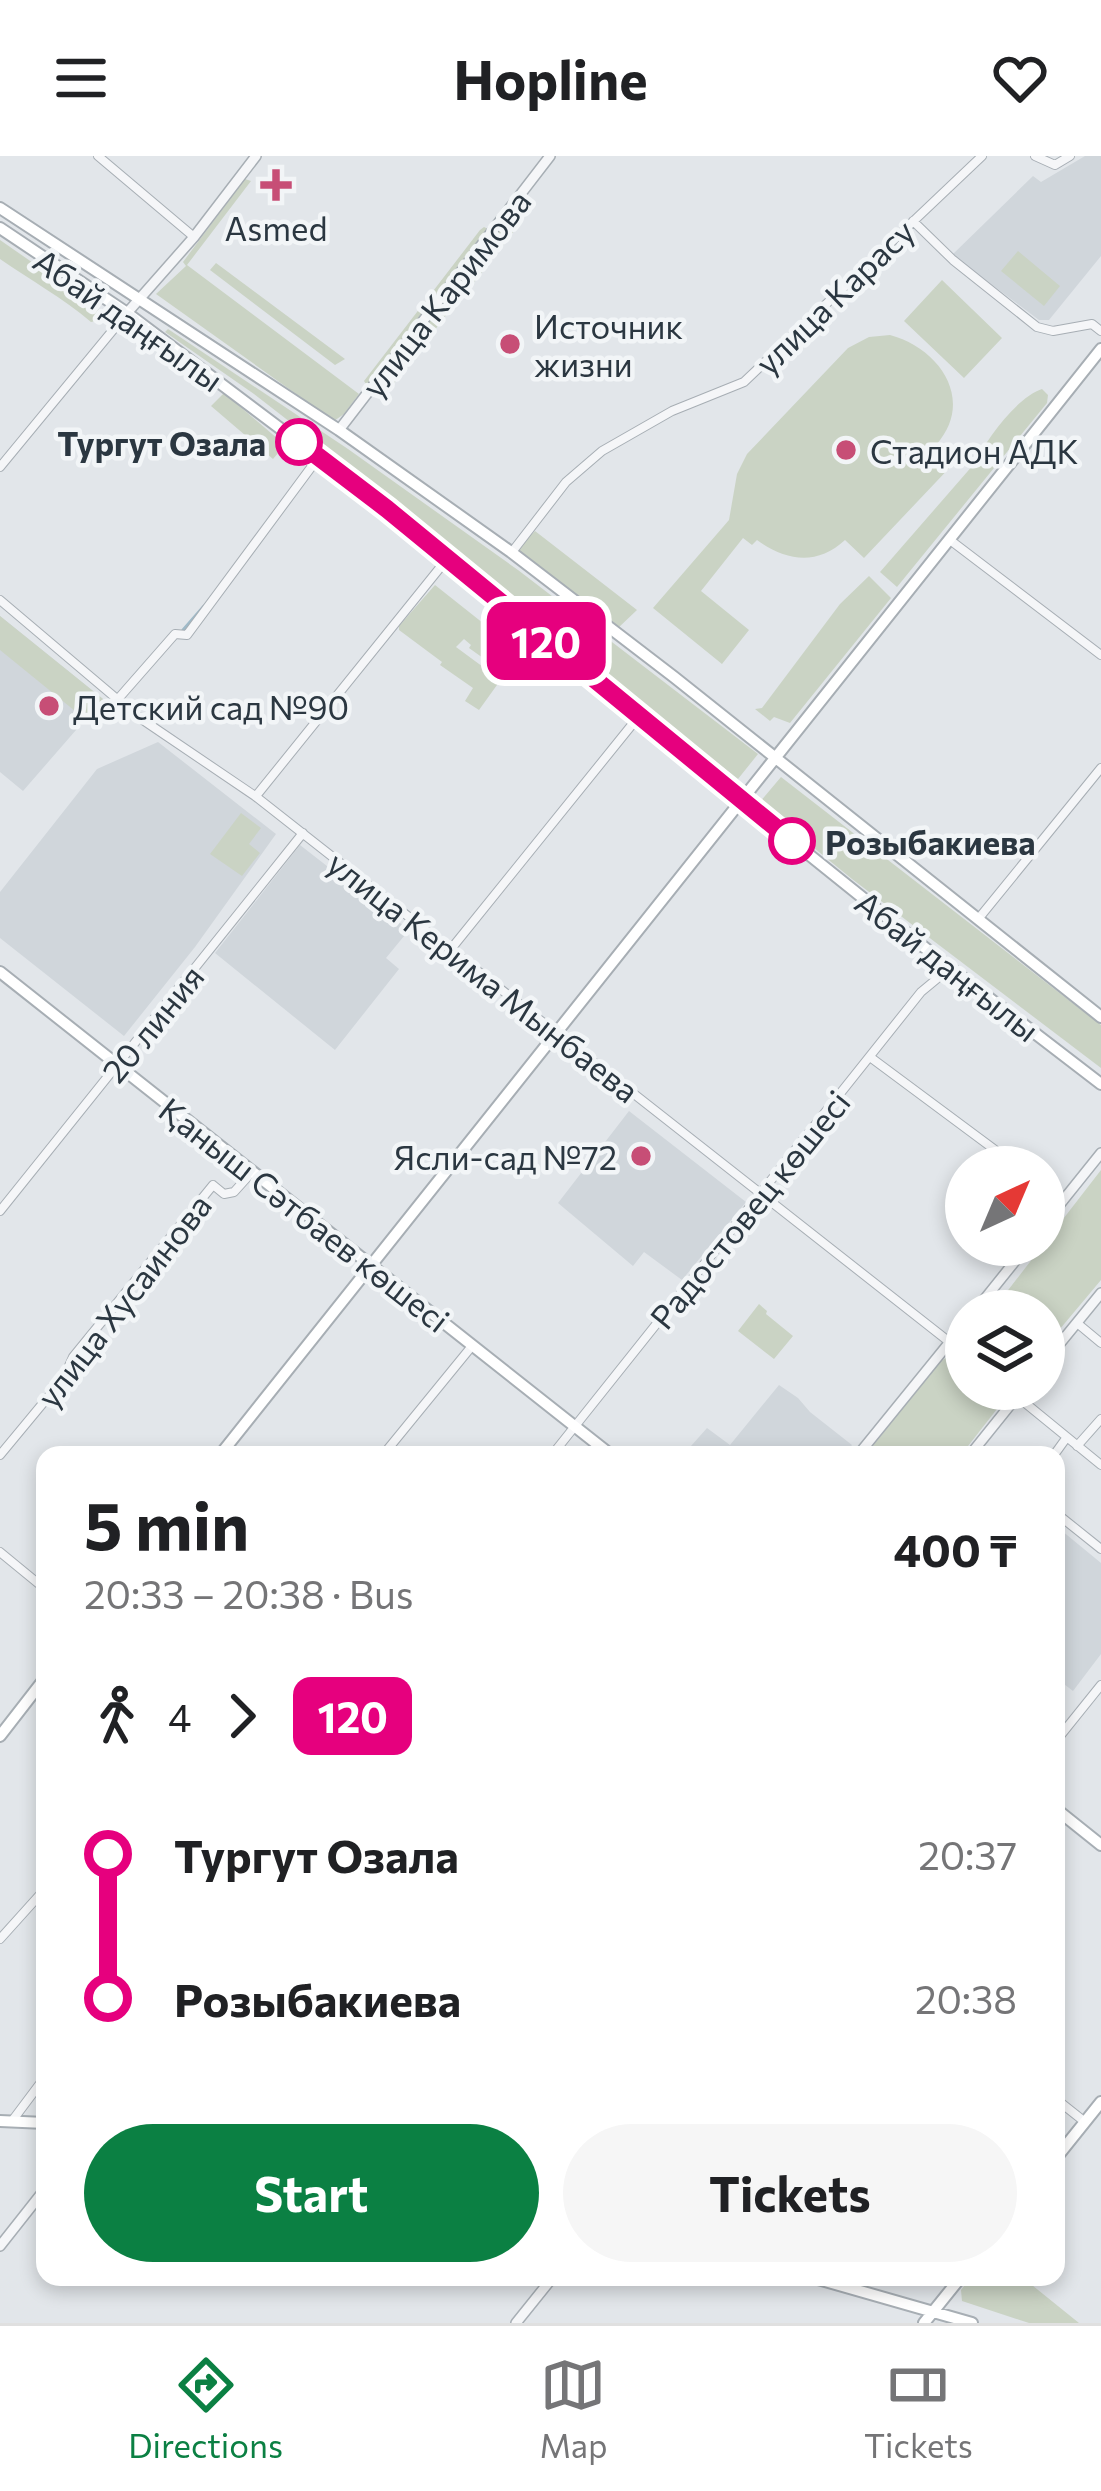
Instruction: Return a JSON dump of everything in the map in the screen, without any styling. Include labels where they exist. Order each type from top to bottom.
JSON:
[{"type":"main road","name":"Абай даңғылы","points":[[0,208],[339,430],[511,552],[1101,1016]]},
{"type":"main road","name":"Абай даңғылы","points":[[0,228],[127,313],[319,456],[950,968],[1101,1084]]},
{"type":"main road","points":[[227,1446],[1101,350]]},
{"type":"main road","name":"Қаныш Сәтбаев көшесі","points":[[0,972],[599,1446]]},
{"type":"main road","points":[[0,1736],[36,1690]]},
{"type":"main road","points":[[1065,1816],[1101,1845]]},
{"type":"main road","points":[[1065,2147],[1101,2102]]},
{"type":"main road","points":[[6,2121],[36,2122]]},
{"type":"main road","points":[[842,2286],[972,2323]]},
{"type":"main road","points":[[924,2323],[954,2286]]},
{"type":"street","points":[[98,156],[194,237]]},
{"type":"street","points":[[0,467],[194,237],[256,156]]},
{"type":"street","name":"улица Каримова","points":[[339,430],[550,156]]},
{"type":"street","name":"улица Карасу","points":[[511,552],[566,482],[602,451],[672,411],[744,382],[982,156]]},
{"type":"street","points":[[1035,156],[1055,165],[1070,156]]},
{"type":"street","points":[[913,221],[953,260],[1037,327],[1053,331],[1092,324],[1101,331]]},
{"type":"street","points":[[118,699],[175,634],[187,634],[319,456]]},
{"type":"street","points":[[949,539],[1101,655]]},
{"type":"street","points":[[256,796],[447,559]]},
{"type":"street","name":"улица Керима Мынбаева","points":[[0,600],[137,716],[256,796],[945,1338]]},
{"type":"street","points":[[451,950],[639,716]]},
{"type":"street","points":[[979,918],[1101,768]]},
{"type":"street","name":"20 линия","points":[[0,1210],[303,833]]},
{"type":"street","name":"Радостовец көшесі","points":[[559,1446],[921,992],[950,968]]},
{"type":"street","points":[[870,1058],[989,1146]]},
{"type":"street","points":[[1065,1198],[1101,1153]]},
{"type":"street","name":"улица Хусаинова","points":[[0,1455],[213,1185],[224,1194],[234,1192],[252,1172]]},
{"type":"street","points":[[992,1290],[1011,1266]]},
{"type":"street","points":[[1065,1338],[1101,1293]]},
{"type":"street","points":[[1077,1323],[1101,1343]]},
{"type":"street","points":[[390,1446],[472,1346]]},
{"type":"street","points":[[865,1446],[945,1348]]},
{"type":"street","points":[[976,1446],[1002,1410]]},
{"type":"street","points":[[1037,1410],[1101,1465]]},
{"type":"street","points":[[1077,1446],[1101,1419]]},
{"type":"street","points":[[1060,1446],[1067,1437]]},
{"type":"street","points":[[1065,1520],[1101,1549]]},
{"type":"street","points":[[0,1552],[36,1582]]},
{"type":"street","points":[[1065,1730],[1101,1685]]},
{"type":"street","points":[[0,1939],[36,1899]]},
{"type":"street","points":[[6,2121],[36,2087]]},
{"type":"street","points":[[1065,2106],[1085,2122]]},
{"type":"street","points":[[0,2246],[36,2200]]},
{"type":"street","points":[[516,2323],[546,2286]]},
{"type":"shaded area","points":[[1085,156],[1101,156],[1101,256],[1049,320],[1039,320],[952,255],[1033,176],[1041,182]]},
{"type":"shaded area","name":"Детский сад №90","points":[[0,616],[103,699],[23,791],[0,772]]},
{"type":"shaded area","points":[[158,742],[276,834],[124,1036],[0,938],[0,892],[97,769]]},
{"type":"shaded area","points":[[300,845],[409,930],[386,958],[399,969],[335,1050],[215,953]]},
{"type":"shaded area","name":"Ясли-сад №72","points":[[629,1111],[746,1202],[682,1280],[644,1252],[633,1266],[558,1203]]},
{"type":"shaded area","points":[[779,1385],[852,1445],[691,1446],[707,1428],[730,1445]]},
{"type":"shaded area","points":[[1065,1533],[1101,1563],[1101,1654],[1073,1691],[1065,1685]]},
{"type":"green space","points":[[245,179],[251,181],[187,265],[359,394],[334,421],[156,294],[186,266],[183,262]]},
{"type":"green space","points":[[503,217],[521,222],[469,289],[449,287],[441,298],[453,306],[386,394],[370,390],[364,381],[480,230],[492,231]]},
{"type":"green space","points":[[0,240],[98,308],[96,321],[0,259]]},
{"type":"green space","points":[[1018,251],[1060,286],[1044,306],[1001,271]]},
{"type":"green space","points":[[216,263],[345,359],[335,365],[210,270]]},
{"type":"green space","points":[[942,280],[1002,338],[964,378],[904,321]]},
{"type":"green space","points":[[168,329],[518,570],[758,754],[738,779],[562,643],[339,460],[165,332]]},
{"type":"green space","name":"Стадион АДК","points":[[890,335],[923,351],[946,378],[953,411],[936,445],[954,463],[864,558],[845,540],[824,554],[801,558],[779,553],[757,540],[752,545],[743,538],[701,591],[749,630],[722,664],[653,608],[729,520],[737,474],[747,454],[848,348],[869,337]]},
{"type":"green space","points":[[1042,389],[1048,395],[1047,403],[897,587],[880,572],[974,464],[1003,420]]},
{"type":"green space","points":[[224,393],[285,445],[273,459],[211,406]]},
{"type":"green space","points":[[535,531],[637,610],[617,629],[517,554]]},
{"type":"green space","points":[[869,576],[891,598],[790,723],[774,717],[770,721],[755,709],[762,708],[840,604]]},
{"type":"green space","points":[[435,585],[522,654],[504,673],[469,648],[464,639],[456,647],[498,678],[479,710],[465,701],[473,688],[399,630]]},
{"type":"green space","points":[[0,616],[103,699],[91,713],[75,711],[0,650]]},
{"type":"green space","points":[[781,777],[1101,1025],[1101,1068],[759,803]]},
{"type":"green space","points":[[241,813],[261,828],[249,844],[260,853],[242,876],[210,854]]},
{"type":"green space","points":[[1101,1170],[1101,1280],[1065,1323],[1065,1290],[1008,1290],[1027,1266],[1065,1266],[1065,1217]]},
{"type":"green space","points":[[759,1304],[793,1336],[774,1359],[738,1331]]},
{"type":"green space","points":[[945,1358],[945,1410],[996,1410],[968,1446],[873,1446]]},
{"type":"green space","points":[[964,2286],[1033,2286],[1079,2323],[1029,2323],[962,2301]]},
{"type":"waterway","points":[[183,630],[204,606]]},
{"type":"bus line","name":"120","points":[[299,442],[792,841]]},
{"type":"place","name":"Asmed","points":[[276,185]]},
{"type":"place","name":"Источник жизни","points":[[510,344]]},
{"type":"place","name":"Тургут Озала","points":[[299,442]]},
{"type":"place","name":"Стадион АДК","points":[[846,450]]},
{"type":"place","name":"Детский сад №90","points":[[49,706]]},
{"type":"place","name":"Розыбакиева","points":[[792,841]]},
{"type":"place","name":"Ясли-сад №72","points":[[641,1156]]}]
